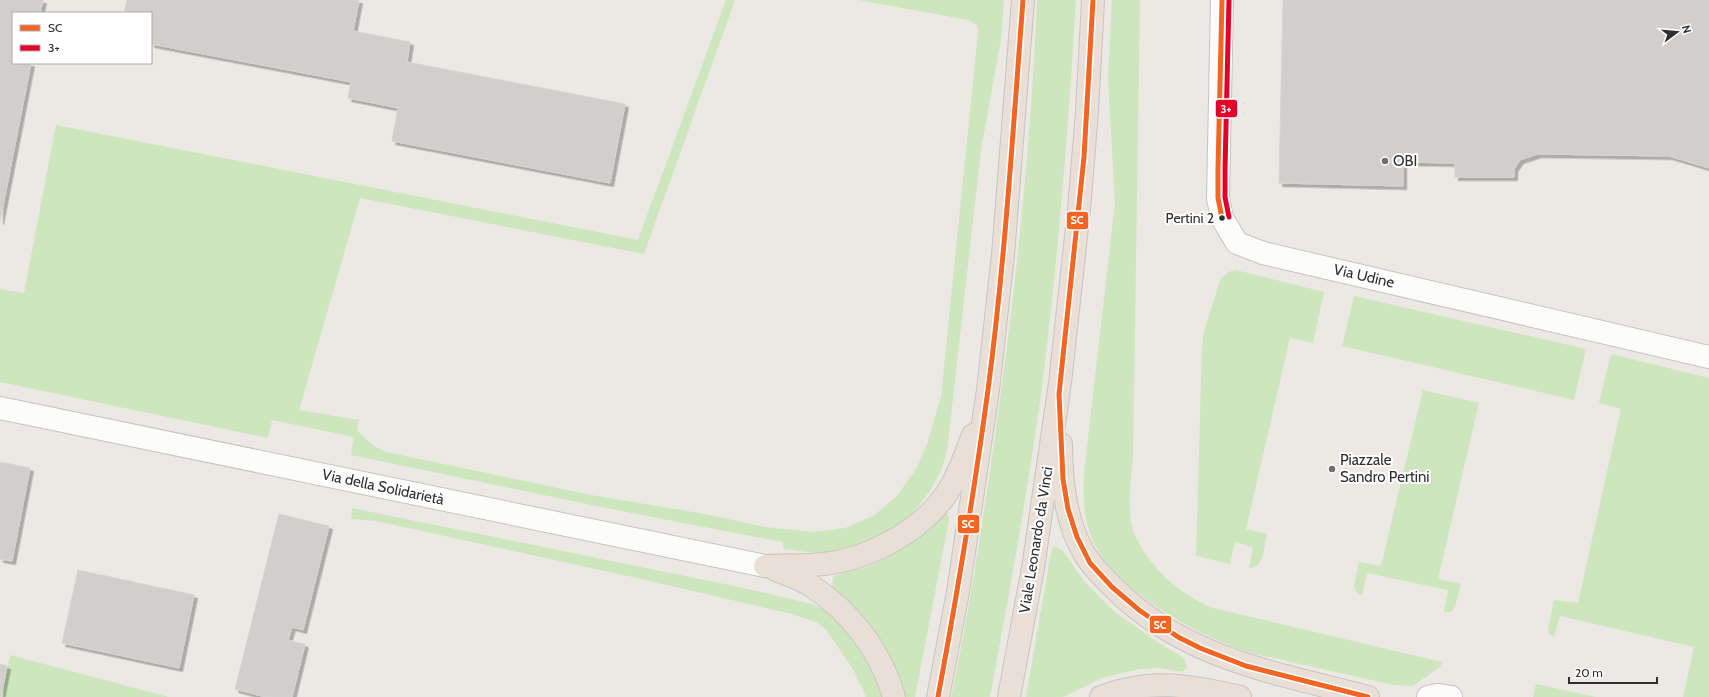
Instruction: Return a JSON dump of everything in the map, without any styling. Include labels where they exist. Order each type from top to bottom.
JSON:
[{"type":"highway","points":[[938,697],[958,592],[988,390],[1003,255],[1023,0]]},
{"type":"highway","name":"Viale Leonardo da Vinci","points":[[1008,697],[1033,568],[1060,383],[1079,209],[1087,112],[1093,0]]},
{"type":"highway","points":[[1060,383],[1061,467],[1065,498],[1073,529],[1084,553],[1099,574],[1125,599],[1155,622],[1178,637],[1202,649],[1252,667],[1368,697]]},
{"type":"highway","points":[[765,566],[823,564],[850,559],[890,543],[909,530],[931,512],[945,496],[966,453],[988,390]]},
{"type":"highway","points":[[765,566],[809,584],[832,601],[849,618],[866,637],[879,658],[894,697]]},
{"type":"highway","points":[[1101,697],[1137,687],[1168,684],[1204,688],[1240,697]]},
{"type":"street","name":"Via Udine","points":[[1222,0],[1218,198],[1222,218],[1237,243],[1263,253],[1709,357]]},
{"type":"street","name":"Via della Solidarietà","points":[[0,408],[765,566]]},
{"type":"street","points":[[1428,697],[1437,695],[1451,697]]},
{"type":"green space","points":[[726,0],[735,0],[644,254],[360,198],[299,410],[359,420],[357,430],[374,446],[386,452],[591,495],[705,514],[765,527],[814,532],[845,528],[873,516],[896,497],[916,469],[927,444],[941,397],[978,32],[977,25],[968,20],[859,0],[1004,0],[1001,39],[981,150],[947,451],[941,471],[930,491],[917,508],[901,524],[869,544],[823,554],[784,549],[782,542],[611,509],[351,455],[354,437],[272,420],[268,438],[0,382],[0,289],[24,293],[56,125],[638,240]]},
{"type":"green space","points":[[1037,0],[1076,0],[1062,197],[1053,296],[1041,394],[1030,470],[990,697],[951,697],[964,634],[980,539],[1009,333],[1031,111]]},
{"type":"green space","points":[[1112,0],[1140,0],[1133,457],[1130,497],[1131,522],[1136,536],[1141,547],[1150,560],[1164,576],[1180,590],[1209,607],[1442,662],[1440,667],[1413,686],[1394,685],[1255,654],[1211,637],[1163,611],[1141,595],[1121,578],[1105,560],[1093,541],[1085,516],[1084,473],[1115,203],[1108,80]]},
{"type":"green space","points":[[1236,270],[1324,292],[1313,343],[1290,338],[1246,529],[1267,534],[1264,550],[1258,565],[1249,568],[1253,547],[1235,542],[1230,564],[1196,556],[1202,346],[1204,331],[1221,278],[1228,272]]},
{"type":"green space","points":[[1354,296],[1586,349],[1574,400],[1342,346]]},
{"type":"green space","points":[[1611,354],[1709,378],[1709,697],[1683,697],[1694,647],[1560,616],[1554,637],[1549,633],[1548,629],[1554,600],[1578,603],[1621,409],[1599,403]]},
{"type":"green space","points":[[1423,390],[1479,403],[1438,579],[1461,584],[1455,607],[1451,612],[1444,612],[1448,590],[1367,573],[1362,595],[1358,594],[1354,586],[1359,562],[1381,566]]},
{"type":"green space","points":[[352,508],[739,587],[812,604],[826,611],[838,620],[848,631],[865,656],[884,697],[866,697],[853,669],[826,630],[818,623],[792,614],[637,578],[376,521],[351,519]]},
{"type":"green space","points":[[942,513],[947,513],[949,520],[915,697],[903,697],[832,586],[833,577],[842,573],[867,567],[891,555],[909,542]]},
{"type":"green space","points":[[1055,546],[1063,551],[1084,581],[1115,612],[1159,643],[1184,658],[1187,667],[1183,672],[1158,668],[1140,669],[1102,678],[1063,697],[1026,697],[1051,552],[1052,548]]},
{"type":"green space","points":[[10,655],[169,697],[1,697]]},
{"type":"green space","points":[[1536,684],[1596,697],[1533,697]]},
{"type":"building","points":[[0,0],[43,0],[40,12],[12,12],[12,64],[31,64],[0,221]]},
{"type":"building","points":[[127,0],[359,0],[353,31],[410,42],[407,62],[625,104],[610,183],[392,141],[398,108],[348,98],[351,82],[152,44],[152,12],[124,12]]},
{"type":"building","points":[[1283,0],[1709,0],[1709,168],[1669,156],[1538,154],[1520,160],[1514,169],[1514,177],[1455,177],[1455,163],[1403,162],[1403,186],[1279,183]]},
{"type":"building","points":[[0,462],[30,468],[12,561],[0,559]]},
{"type":"building","points":[[279,514],[329,526],[303,630],[292,627],[288,640],[305,644],[292,697],[266,697],[235,689]]},
{"type":"building","points":[[78,570],[194,595],[179,668],[62,643]]},
{"type":"building","points":[[0,664],[7,666],[1,697],[0,697]]},
{"type":"transit line","name":"SC","points":[[938,697],[971,506],[994,342],[1008,195],[1023,0]]},
{"type":"transit line","name":"SC","points":[[1093,0],[1084,157],[1059,394],[1063,479],[1068,509],[1077,537],[1090,563],[1112,587],[1139,610],[1178,637],[1200,648],[1246,666],[1368,697]]},
{"type":"transit line","name":"SC","points":[[1222,0],[1218,169],[1218,198],[1222,218]]},
{"type":"transit line","name":"3+","points":[[1229,0],[1225,197],[1229,217]]},
{"type":"place","name":"OBI","points":[[1385,161]]},
{"type":"place","name":"Pertini 2","points":[[1222,218]]},
{"type":"place","name":"Piazzale Sandro Pertini","points":[[1332,469]]}]
